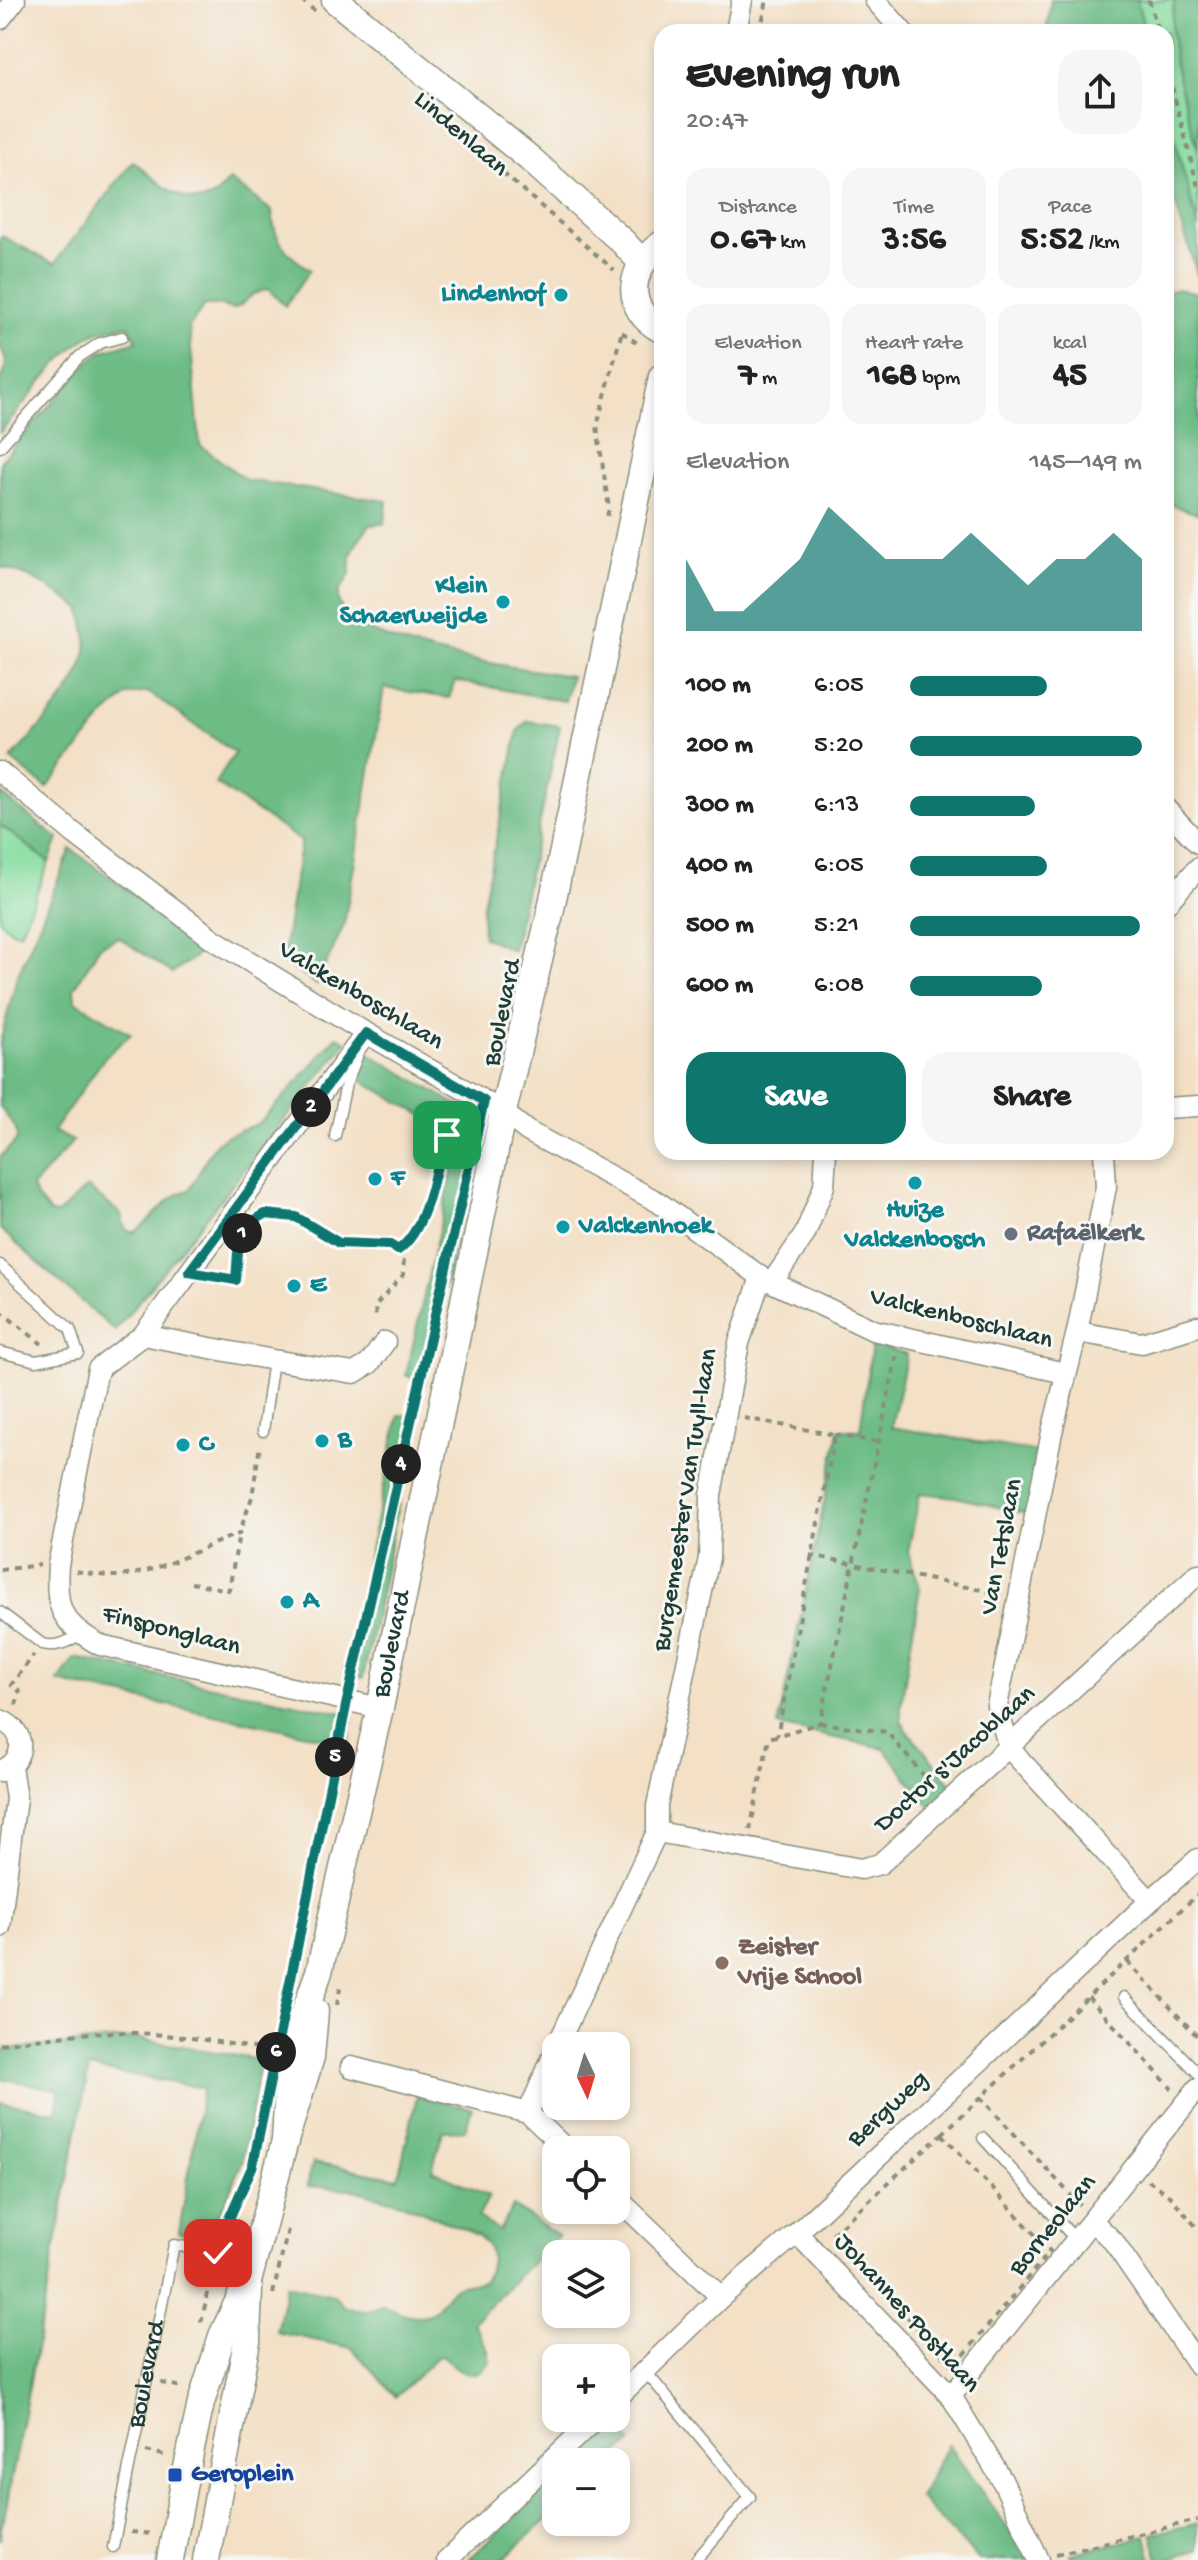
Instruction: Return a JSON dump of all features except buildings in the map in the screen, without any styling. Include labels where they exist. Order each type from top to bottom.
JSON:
[{"type":"street","points":[[0,19],[15,0]]},
{"type":"street","points":[[738,24],[742,0]]},
{"type":"street","points":[[875,0],[896,24]]},
{"type":"street","name":"Lindenlaan","points":[[334,4],[529,158],[642,263]]},
{"type":"street","points":[[654,249],[637,270],[634,283],[640,310],[654,325]]},
{"type":"street","name":"Boulevard","points":[[285,2141],[290,2053],[319,1972],[380,1708],[503,1112],[549,918],[654,415]]},
{"type":"street","name":"Valckenboschlaan","points":[[0,772],[75,834],[213,939],[503,1112],[527,1131],[658,1202],[767,1279],[873,1330],[1065,1373]]},
{"type":"street","points":[[1174,818],[1198,843]]},
{"type":"street","points":[[1174,895],[1198,868]]},
{"type":"street","points":[[98,1369],[143,1335],[366,1033]]},
{"type":"street","points":[[1174,1108],[1198,1106]]},
{"type":"street","name":"Burgemeester Van Tuyll-laan","points":[[564,2032],[657,1832],[657,1806],[709,1558],[711,1495],[739,1343],[767,1279],[805,1234],[824,1186],[826,1160]]},
{"type":"street","name":"Van Tetslaan","points":[[1104,1160],[1106,1187],[997,1706],[1009,1748],[1150,1901]]},
{"type":"street","name":"Valckenboschlaan","points":[[1077,1332],[1142,1343],[1198,1326]]},
{"type":"street","points":[[143,1335],[354,1373],[369,1364],[385,1342]]},
{"type":"street","name":"Finsponglaan","points":[[98,1369],[58,1565],[58,1604],[65,1621],[100,1645],[380,1708]]},
{"type":"street","name":"Doctor s'Jacoblaan","points":[[657,1832],[861,1869],[880,1864],[1198,1574]]},
{"type":"street","points":[[0,1927],[16,1798],[6,1769],[20,1753],[21,1745],[20,1737],[5,1722]]},
{"type":"street","name":"Bergweg","points":[[630,2385],[721,2297],[797,2233],[1198,1859]]},
{"type":"street","name":"Boulevard","points":[[170,2560],[201,2403],[222,2336],[252,2268],[285,2141],[311,2057],[319,1972]]},
{"type":"street","points":[[351,2067],[528,2113],[552,2136]]},
{"type":"street","name":"Burgemeester Van Tuyll-laan","points":[[528,2113],[542,2081]]},
{"type":"street","name":"Borneolaan","points":[[951,2396],[1076,2240],[1088,2215],[1134,2168],[1198,2088]]},
{"type":"street","points":[[630,2210],[721,2297]]},
{"type":"street","points":[[1088,2215],[1113,2241],[1197,2360]]},
{"type":"street","name":"Johannes Postlaan","points":[[797,2233],[951,2396],[1002,2480],[1039,2559]]},
{"type":"street","name":"Boulevard","points":[[206,2560],[247,2341],[252,2268]]},
{"type":"street","points":[[447,2560],[581,2432]]},
{"type":"lane","points":[[0,447],[79,357],[100,343],[122,337]]},
{"type":"lane","points":[[335,1136],[346,1084],[366,1033]]},
{"type":"lane","points":[[0,1265],[70,1329],[78,1353],[98,1369]]},
{"type":"lane","points":[[0,1352],[36,1361],[78,1353]]},
{"type":"lane","points":[[263,1431],[273,1360]]},
{"type":"lane","points":[[0,1612],[42,1644],[60,1645],[80,1634]]},
{"type":"lane","points":[[1124,1997],[1198,2073]]},
{"type":"lane","points":[[983,2138],[1076,2240]]},
{"type":"lane","name":"Boulevard","points":[[113,2547],[174,2245],[218,2253],[252,2268]]},
{"type":"lane","points":[[645,2371],[750,2497],[696,2560]]},
{"type":"path","points":[[301,0],[334,4]]},
{"type":"path","points":[[762,24],[767,0]]},
{"type":"path","points":[[1149,0],[1156,24]]},
{"type":"path","points":[[1174,95],[1198,187]]},
{"type":"path","name":"Lindenlaan","points":[[421,102],[617,273]]},
{"type":"path","points":[[606,524],[609,509],[597,426],[622,331]]},
{"type":"path","points":[[398,1250],[406,1244],[425,1210],[442,1142],[447,1135],[444,1125],[435,1126],[430,1133],[442,1142]]},
{"type":"path","points":[[248,1224],[265,1214],[282,1214],[296,1217],[339,1243],[390,1245],[398,1250],[404,1258],[403,1275],[375,1306],[376,1321]]},
{"type":"path","points":[[189,1272],[236,1280],[239,1238]]},
{"type":"path","name":"Boulevard","points":[[292,1975],[347,1701],[442,1286]]},
{"type":"path","points":[[0,1311],[46,1347],[78,1353]]},
{"type":"path","points":[[820,1723],[901,1336]]},
{"type":"path","points":[[726,1415],[878,1442]]},
{"type":"path","points":[[191,1583],[229,1590],[239,1534],[252,1497],[263,1431]]},
{"type":"path","points":[[777,1736],[835,1435]]},
{"type":"path","points":[[0,1570],[25,1565],[58,1565],[100,1576],[124,1576],[142,1572],[239,1534]]},
{"type":"path","points":[[810,1555],[1019,1598]]},
{"type":"path","points":[[5,1722],[20,1691],[11,1685],[42,1644]]},
{"type":"path","points":[[746,1847],[769,1738],[820,1723],[887,1732],[947,1803]]},
{"type":"path","points":[[942,2134],[1050,2251],[954,2367],[831,2235],[1198,1894]]},
{"type":"path","points":[[1127,1961],[1198,2037]]},
{"type":"path","points":[[1088,1997],[1177,2094]]},
{"type":"path","points":[[0,2044],[132,2033],[205,2039],[290,2053]]},
{"type":"path","points":[[980,2097],[1088,2215]]},
{"type":"path","name":"Boulevard","points":[[199,2331],[218,2253],[228,2221],[253,2165],[262,2123]]},
{"type":"path","points":[[1134,2168],[1172,2198],[1198,2229]]},
{"type":"path","points":[[147,2380],[186,2388]]},
{"type":"path","points":[[133,2448],[171,2457]]},
{"type":"path","points":[[1039,2559],[1198,2520]]},
{"type":"path","points":[[117,2530],[157,2535]]},
{"type":"green space","points":[[1051,0],[1137,0],[1143,24],[1047,24]]},
{"type":"green space","points":[[1137,0],[1175,0],[1172,24],[1143,24]]},
{"type":"green space","points":[[1175,0],[1198,0],[1198,150],[1174,57],[1172,19]]},
{"type":"green space","points":[[1174,60],[1198,150],[1198,226],[1174,138]]},
{"type":"green space","points":[[1174,138],[1198,226],[1198,277],[1174,199]]},
{"type":"green space","points":[[133,161],[166,188],[195,200],[213,197],[230,180],[272,211],[275,230],[283,246],[294,259],[310,270],[285,306],[268,289],[253,294],[232,309],[205,305],[189,327],[200,445],[246,480],[387,501],[385,523],[370,525],[359,540],[351,557],[350,573],[339,593],[341,607],[355,622],[379,635],[446,655],[571,676],[565,701],[455,681],[449,698],[384,688],[344,925],[317,985],[282,961],[301,841],[215,783],[235,753],[148,692],[127,695],[105,715],[47,788],[11,759],[66,695],[82,666],[86,641],[81,609],[32,579],[0,567],[0,462],[90,360],[103,351],[137,341],[128,325],[86,338],[53,369],[0,433],[0,381],[6,362],[0,344],[0,239],[2,236],[54,264]]},
{"type":"green space","points":[[1174,290],[1198,293],[1198,514],[1174,505]]},
{"type":"green space","points":[[527,721],[560,726],[513,950],[483,937],[482,909],[518,731]]},
{"type":"green space","points":[[0,793],[58,839],[49,862],[0,825]]},
{"type":"green space","points":[[0,825],[49,862],[20,933],[0,921]]},
{"type":"green space","points":[[71,849],[207,948],[172,973],[118,937],[100,946],[74,989],[75,1001],[131,1034],[105,1057],[53,1131],[73,1141],[32,1187],[36,1197],[50,1213],[58,1214],[87,1187],[121,1214],[125,1229],[133,1233],[166,1203],[189,1190],[218,1142],[262,1120],[337,1036],[347,1042],[115,1331],[0,1229],[0,1157],[17,1140],[16,1129],[0,1107],[0,1043],[17,977]]},
{"type":"green space","points":[[367,1052],[481,1119],[424,1384],[406,1375],[453,1168],[454,1145],[443,1127],[356,1077]]},
{"type":"green space","points":[[872,1344],[907,1354],[891,1427],[1042,1453],[1031,1515],[956,1497],[920,1493],[908,1552],[920,1587],[901,1721],[953,1786],[930,1807],[884,1748],[778,1726],[839,1430],[860,1430]]},
{"type":"green space","points":[[399,1415],[417,1415],[363,1678],[344,1670]]},
{"type":"green space","points":[[75,1658],[353,1715],[349,1743],[58,1682]]},
{"type":"green space","points":[[135,2038],[261,2060],[242,2161],[210,2239],[179,2233],[203,2088],[89,2068],[0,2540],[0,2102],[56,2112],[60,2090],[0,2078],[0,2050]]},
{"type":"green space","points":[[417,2096],[472,2108],[465,2130],[443,2131],[432,2170],[489,2196],[478,2217],[499,2231],[513,2206],[558,2236],[554,2240],[542,2240],[542,2252],[473,2322],[487,2348],[490,2361],[483,2369],[477,2373],[466,2373],[442,2356],[437,2357],[396,2397],[352,2348],[276,2332],[286,2285],[333,2295],[344,2306],[356,2310],[369,2310],[382,2305],[421,2316],[432,2312],[454,2288],[485,2280],[491,2255],[487,2245],[477,2235],[402,2203],[350,2189],[307,2186],[313,2162],[398,2178]]},
{"type":"green space","points":[[603,2432],[621,2432],[631,2442],[624,2448],[586,2448]]},
{"type":"green space","points":[[948,2444],[1029,2560],[979,2560],[919,2498]]},
{"type":"green space","points":[[542,2490],[542,2524],[502,2560],[468,2560]]},
{"type":"green space","points":[[1198,2523],[1198,2550],[1158,2560],[1152,2534]]},
{"type":"green space","points":[[1146,2536],[1152,2560],[1072,2560],[1070,2554]]},
{"type":"place","name":"Lindenhof","points":[[561,295]]},
{"type":"place","name":"Klein Schaerweijde","points":[[503,602]]},
{"type":"place","name":"F","points":[[375,1179]]},
{"type":"place","name":"Huize Valckenbosch","points":[[915,1183]]},
{"type":"place","name":"Valckenhoek","points":[[563,1227]]},
{"type":"place","name":"Rafaëlkerk","points":[[1011,1234]]},
{"type":"place","name":"E","points":[[294,1286]]},
{"type":"place","name":"B","points":[[322,1441]]},
{"type":"place","name":"C","points":[[183,1445]]},
{"type":"place","name":"A","points":[[287,1602]]},
{"type":"place","name":"Zeister Vrije School","points":[[722,1963]]},
{"type":"place","name":"Geroplein","points":[[175,2475]]},
{"type":"route","points":[[218,2253],[228,2221],[253,2165],[347,1701],[484,1101],[366,1033],[189,1272],[236,1280],[239,1238],[248,1224],[265,1214],[296,1217],[339,1243],[390,1245],[398,1250],[406,1244],[425,1210],[442,1142],[447,1135]]}]
